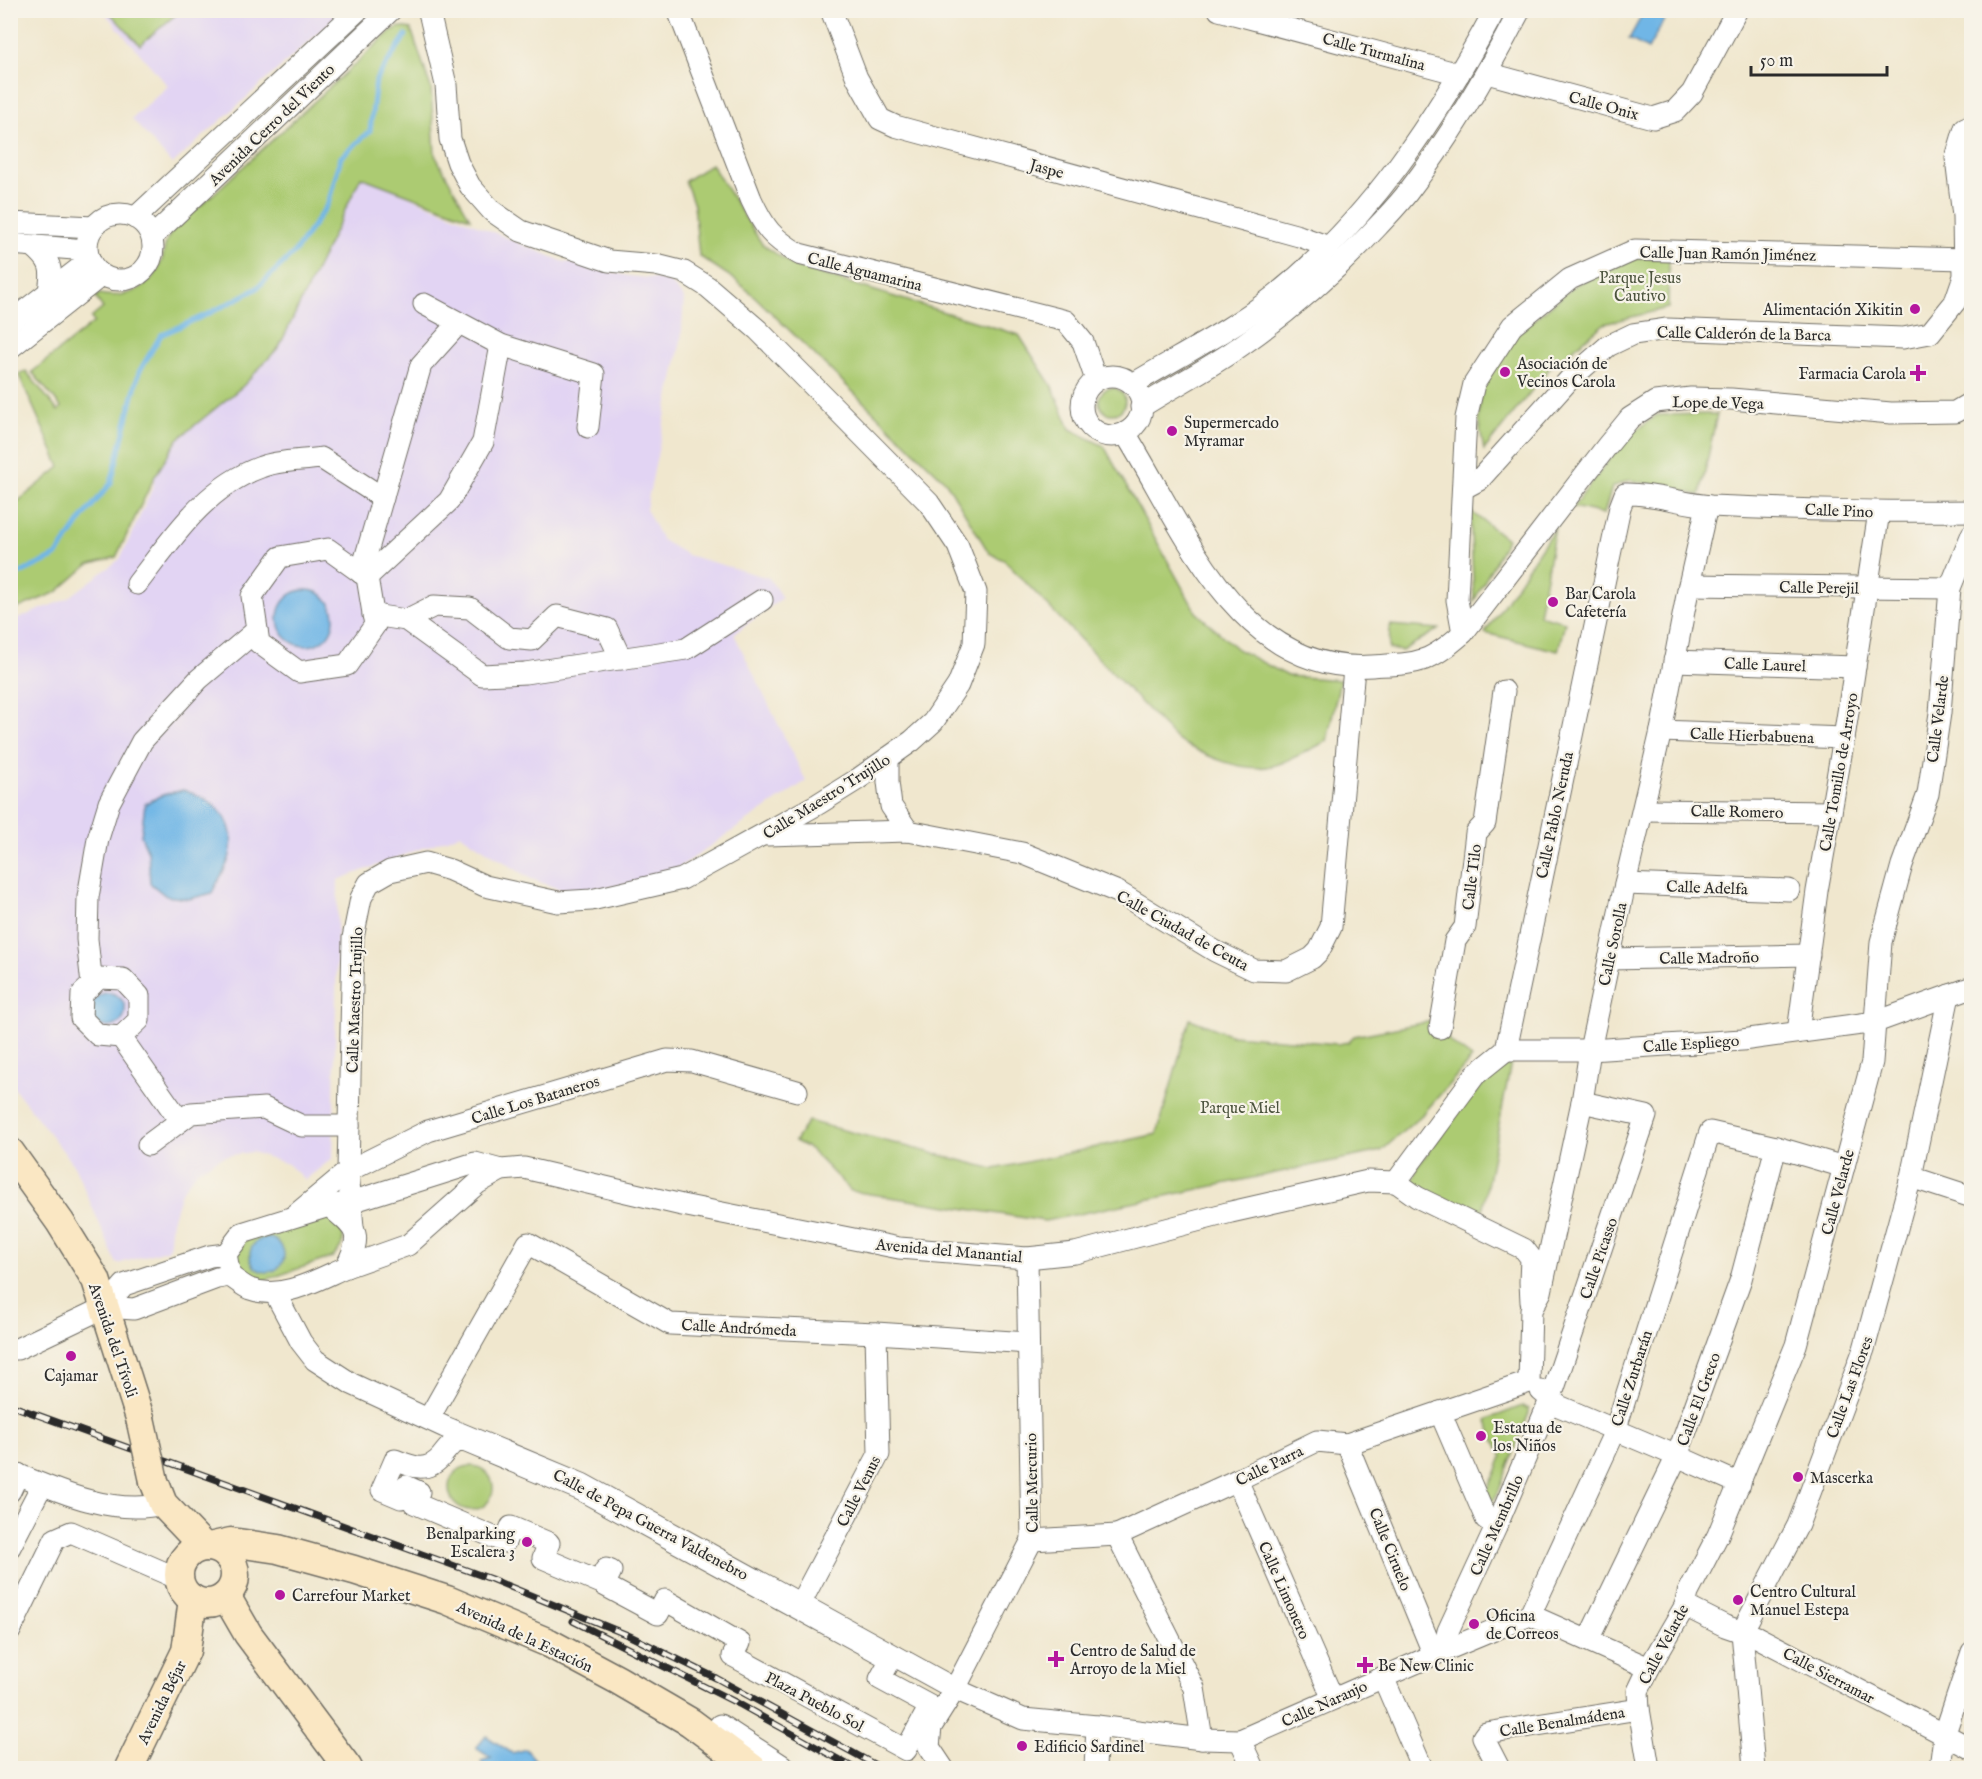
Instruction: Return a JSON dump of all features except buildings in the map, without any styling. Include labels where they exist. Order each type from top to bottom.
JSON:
[{"type":"main road","name":"Avenida del Tívoli","points":[[10,1152],[60,1222],[96,1280],[140,1418],[162,1499]]},
{"type":"main road","points":[[162,1499],[205,1575],[348,1768]]},
{"type":"main road","name":"Avenida de la Estación","points":[[205,1575],[231,1542],[278,1549],[354,1569],[447,1600],[549,1643],[618,1680],[690,1722],[752,1768]]},
{"type":"main road","name":"Avenida Béjar","points":[[129,1768],[186,1650],[205,1575]]},
{"type":"street","name":"Avenida Cerro del Viento","points":[[135,218],[358,10]]},
{"type":"street","name":"Avenida Cerro del Viento","points":[[152,237],[391,10]]},
{"type":"street","name":"Calle Aguamarina","points":[[678,10],[751,199],[763,225],[778,241],[799,254],[1066,321],[1083,342],[1096,380]]},
{"type":"street","name":"Jaspe","points":[[831,10],[857,78],[880,119],[895,126],[1299,236],[1329,247]]},
{"type":"street","name":"Calle Turmalina","points":[[1219,10],[1459,74]]},
{"type":"street","points":[[1133,384],[1205,342],[1272,298],[1329,247],[1385,185],[1435,115],[1495,10]]},
{"type":"street","points":[[1141,408],[1173,386],[1240,347],[1328,278],[1407,193],[1454,128],[1487,73],[1520,10]]},
{"type":"street","name":"Calle Onix","points":[[1487,73],[1653,118],[1675,111],[1692,93],[1737,10]]},
{"type":"street","name":"Calle Maestro Trujillo","points":[[353,1227],[348,1171],[353,938],[361,898],[369,883],[390,871],[426,863],[450,870],[484,886],[558,902],[591,900],[682,879],[858,780],[912,741],[933,722],[958,685],[974,644],[976,592],[958,546],[929,503],[758,330],[708,287],[684,272],[656,264],[609,261],[522,231],[492,211],[470,186],[450,139],[446,85],[430,11]]},
{"type":"street","name":"Calle Calderón de la Barca","points":[[1464,488],[1479,480],[1569,380],[1608,346],[1633,334],[1667,329],[1904,338],[1930,333],[1955,302],[1964,276],[1963,216],[1956,158],[1965,128],[1971,125]]},
{"type":"street","points":[[10,244],[33,246],[93,262],[121,280],[140,274],[147,266],[152,258],[152,237],[142,223],[135,218],[113,215],[103,219],[94,227],[88,242],[93,262]]},
{"type":"street","points":[[10,223],[94,227]]},
{"type":"street","points":[[33,246],[48,258],[52,275],[49,291]]},
{"type":"street","name":"Calle Juan Ramón Jiménez","points":[[1463,633],[1457,600],[1466,418],[1474,384],[1512,326],[1570,279],[1635,250],[1964,259]]},
{"type":"street","points":[[10,322],[49,291],[93,262]]},
{"type":"street","points":[[10,348],[93,262]]},
{"type":"street","points":[[424,304],[501,345],[594,374],[588,427]]},
{"type":"street","points":[[364,575],[328,549],[280,557],[252,596],[259,644],[298,672],[346,664],[375,625],[364,575],[382,498],[421,366],[459,323]]},
{"type":"street","points":[[364,575],[449,501],[483,442],[501,345]]},
{"type":"street","points":[[1108,376],[1119,376],[1133,384],[1141,401],[1141,408],[1139,418],[1133,427],[1125,433],[1114,436],[1091,427],[1085,419],[1082,407],[1083,396],[1089,387],[1096,380],[1108,376]]},
{"type":"street","name":"Lope de Vega","points":[[1463,633],[1630,418],[1655,402],[1691,398],[1731,399],[1902,412],[1955,412],[1971,402]]},
{"type":"street","points":[[1125,433],[1179,529],[1217,586],[1266,635],[1311,660],[1354,668],[1417,663],[1443,651],[1463,633]]},
{"type":"street","points":[[137,584],[190,516],[225,484],[262,466],[321,458],[382,498]]},
{"type":"street","name":"Calle Pablo Neruda","points":[[1506,1050],[1620,507],[1625,494],[1643,494],[1707,506]]},
{"type":"street","name":"Calle Pino","points":[[1707,506],[1879,512],[1971,511]]},
{"type":"street","name":"Calle Sorolla","points":[[1528,1382],[1531,1310],[1541,1292],[1582,1102],[1609,959],[1661,731],[1689,585],[1707,506]]},
{"type":"street","name":"Calle Tomillo de Arroyo","points":[[1798,1032],[1817,891],[1856,667],[1879,512]]},
{"type":"street","name":"Calle Velarde","points":[[1649,1768],[1638,1691],[1685,1606],[1688,1593],[1718,1535],[1796,1345],[1872,1062],[1881,942],[1902,865],[1928,794],[1940,713],[1950,588],[1971,534]]},
{"type":"street","name":"Calle Perejil","points":[[1689,585],[1950,588]]},
{"type":"street","points":[[373,615],[406,621],[482,675],[542,671],[686,649],[762,600]]},
{"type":"street","points":[[406,621],[434,606],[470,608],[509,638],[532,640],[558,616],[607,629],[621,659]]},
{"type":"street","points":[[92,985],[87,939],[88,897],[98,840],[109,803],[142,741],[199,679],[257,630]]},
{"type":"street","points":[[541,632],[542,671]]},
{"type":"street","name":"Calle Laurel","points":[[1674,661],[1856,667]]},
{"type":"street","name":"Calle Ciudad de Ceuta","points":[[763,835],[908,831],[1022,853],[1118,892],[1215,951],[1254,970],[1286,971],[1312,958],[1319,951],[1331,927],[1354,668]]},
{"type":"street","name":"Calle Tilo","points":[[1440,1029],[1455,941],[1465,927],[1476,833],[1485,823],[1504,691]]},
{"type":"street","name":"Calle Hierbabuena","points":[[1661,731],[1844,738]]},
{"type":"street","points":[[888,758],[891,806],[908,831]]},
{"type":"street","name":"Calle Romero","points":[[1643,810],[1831,812]]},
{"type":"street","name":"Calle Adelfa","points":[[1625,884],[1789,890]]},
{"type":"street","name":"Calle Madroño","points":[[1609,959],[1809,956]]},
{"type":"street","points":[[99,978],[123,979],[140,996],[139,1020],[120,1037],[98,1035],[81,1018],[82,994],[99,978]]},
{"type":"street","name":"Calle Espliego","points":[[1506,1050],[1590,1050],[1742,1040],[1876,1022],[1971,987]]},
{"type":"street","name":"Calle Las Flores","points":[[1742,1632],[1798,1525],[1864,1349],[1911,1177],[1949,996]]},
{"type":"street","points":[[120,1037],[180,1122]]},
{"type":"street","points":[[1506,1050],[1475,1075],[1396,1182],[1426,1202],[1524,1249],[1531,1258],[1531,1310]]},
{"type":"street","name":"Calle Los Bataneros","points":[[294,1216],[348,1171],[428,1131],[667,1060],[692,1061],[797,1091]]},
{"type":"street","name":"Calle Picasso","points":[[1550,1400],[1646,1116],[1582,1102]]},
{"type":"street","points":[[148,1145],[191,1113],[264,1108],[302,1126],[349,1126]]},
{"type":"street","name":"Calle Zurbarán","points":[[1530,1615],[1615,1431],[1710,1132],[1776,1147]]},
{"type":"street","points":[[1776,1147],[1844,1167]]},
{"type":"street","name":"Calle El Greco","points":[[1588,1640],[1677,1456],[1741,1279],[1776,1147]]},
{"type":"street","name":"Avenida del Manantial","points":[[226,1254],[242,1233],[475,1163],[501,1170],[524,1168],[682,1205],[899,1248],[1027,1258],[1075,1253],[1231,1212],[1368,1181],[1396,1182]]},
{"type":"street","points":[[105,1307],[134,1309],[217,1278],[230,1276],[250,1289],[275,1293],[304,1285],[408,1245],[478,1183],[501,1170]]},
{"type":"street","points":[[1911,1177],[1971,1197]]},
{"type":"street","points":[[329,1206],[353,1227],[357,1246],[346,1267]]},
{"type":"street","name":"Calle Andrómeda","points":[[429,1418],[528,1243],[670,1324],[876,1333],[1028,1343]]},
{"type":"street","points":[[10,1349],[17,1349],[105,1307],[124,1286],[210,1256],[226,1254],[230,1276]]},
{"type":"street","name":"Calle Mercurio","points":[[943,1768],[929,1747],[931,1727],[955,1689],[1032,1540],[1027,1258]]},
{"type":"street","name":"Calle de Pepa Guerra Valdenebro","points":[[275,1293],[301,1342],[315,1360],[352,1384],[445,1427],[582,1484],[955,1689],[1023,1719],[1097,1726]]},
{"type":"street","name":"Calle Venus","points":[[800,1604],[879,1454],[876,1333]]},
{"type":"street","points":[[1528,1382],[1559,1406],[1740,1484]]},
{"type":"street","name":"Calle Parra","points":[[1117,1535],[1317,1442],[1347,1444],[1528,1382]]},
{"type":"street","name":"Calle Membrillo","points":[[1438,1653],[1497,1525],[1550,1400]]},
{"type":"street","points":[[1440,1412],[1486,1519],[1497,1525]]},
{"type":"street","name":"Plaza Pueblo Sol","points":[[456,1441],[464,1441],[581,1490],[891,1659],[880,1679],[930,1707],[906,1750],[732,1656],[740,1642],[665,1600],[658,1614],[604,1585],[611,1571],[606,1569],[600,1582],[543,1558],[549,1543],[511,1527],[505,1542],[414,1503],[419,1492],[406,1486],[401,1498],[382,1490],[395,1460],[413,1468],[427,1467],[439,1459],[450,1445],[456,1441]]},
{"type":"street","name":"Calle Ciruelo","points":[[1347,1444],[1438,1653]]},
{"type":"street","points":[[13,1479],[42,1485],[100,1504],[147,1508],[162,1499]]},
{"type":"street","name":"Calle Limonero","points":[[1237,1480],[1333,1699]]},
{"type":"street","points":[[12,1537],[42,1485]]},
{"type":"street","points":[[10,1631],[55,1539],[71,1532],[205,1575]]},
{"type":"street","points":[[1032,1540],[1117,1535],[1194,1688],[1202,1739]]},
{"type":"street","name":"Calle Sierramar","points":[[1685,1606],[1757,1637],[1971,1749]]},
{"type":"street","points":[[1530,1615],[1649,1668]]},
{"type":"street","name":"Calle Naranjo","points":[[1097,1726],[1202,1739],[1240,1740],[1530,1615]]},
{"type":"street","points":[[1742,1632],[1754,1768]]},
{"type":"street","points":[[1940,1768],[1944,1736],[1971,1652]]},
{"type":"street","points":[[1383,1677],[1422,1768]]},
{"type":"street","name":"Calle Benalmádena","points":[[1499,1768],[1483,1737],[1486,1734],[1639,1709]]},
{"type":"street","points":[[720,1725],[786,1768]]},
{"type":"street","points":[[1095,1768],[1097,1726]]},
{"type":"street","points":[[1240,1740],[1253,1768]]},
{"type":"shaded area","points":[[103,11],[343,11],[172,164],[132,119],[168,86]]},
{"type":"shaded area","points":[[361,176],[562,261],[628,276],[668,280],[684,298],[681,340],[646,509],[662,540],[687,555],[769,578],[782,598],[734,634],[806,781],[660,880],[571,893],[531,879],[460,834],[338,880],[333,1158],[305,1180],[288,1164],[252,1152],[224,1156],[198,1170],[181,1192],[172,1221],[169,1249],[117,1264],[74,1165],[11,1084],[11,621],[67,599],[120,559],[153,487],[171,389],[243,386],[279,348]]},
{"type":"green space","points":[[108,11],[180,11],[140,45]]},
{"type":"green space","points":[[400,27],[411,29],[431,88],[435,155],[470,218],[361,177],[279,347],[243,386],[178,439],[155,476],[116,557],[88,565],[57,592],[11,611],[11,507],[60,467],[19,375],[26,371],[58,411],[61,407],[32,372],[94,322],[91,318],[103,308],[95,297],[100,294],[128,293],[137,290],[151,279],[157,272],[166,241],[171,233],[391,31]]},
{"type":"green space","points":[[711,164],[762,244],[794,266],[1019,335],[1053,388],[1070,429],[1104,446],[1196,612],[1237,649],[1288,676],[1340,680],[1327,741],[1276,765],[1251,767],[1225,762],[1177,740],[1004,560],[989,553],[946,482],[753,295],[734,279],[699,256],[694,205],[685,181]]},
{"type":"green space","name":"Parque Jesus Cautivo","points":[[1635,258],[1669,258],[1668,308],[1604,324],[1549,369],[1484,450],[1478,420],[1482,386],[1518,333],[1577,284]]},
{"type":"green space","points":[[1112,388],[1121,392],[1125,401],[1121,410],[1112,414],[1103,410],[1099,401],[1103,392]]},
{"type":"green space","points":[[1717,414],[1700,495],[1630,480],[1612,487],[1604,514],[1573,507],[1625,439],[1657,415]]},
{"type":"green space","points":[[1470,511],[1507,539],[1474,601]]},
{"type":"green space","points":[[1555,527],[1539,615],[1565,622],[1558,651],[1485,633]]},
{"type":"green space","points":[[1390,625],[1439,629],[1402,651],[1389,649]]},
{"type":"green space","name":"Parque Miel","points":[[1190,1019],[1232,1035],[1338,1044],[1348,1042],[1354,1036],[1432,1021],[1445,1033],[1450,1042],[1472,1058],[1424,1113],[1381,1151],[1045,1221],[851,1191],[810,1149],[795,1141],[808,1121],[994,1169],[1157,1134]]},
{"type":"green space","points":[[1511,1063],[1481,1217],[1426,1191],[1413,1181],[1418,1166],[1463,1105],[1490,1077]]},
{"type":"green space","points":[[321,1214],[340,1225],[342,1231],[342,1244],[333,1257],[259,1282],[243,1274],[236,1266],[238,1249],[247,1239]]},
{"type":"green space","points":[[1522,1406],[1529,1409],[1529,1413],[1498,1493],[1491,1502],[1487,1490],[1502,1457],[1486,1420]]},
{"type":"green space","points":[[471,1466],[487,1472],[493,1488],[487,1504],[471,1510],[455,1504],[449,1488],[455,1472]]},
{"type":"water","points":[[1645,10],[1669,11],[1648,49],[1629,39]]},
{"type":"water","points":[[306,590],[317,592],[326,598],[332,607],[334,618],[332,629],[326,638],[317,644],[306,646],[295,644],[286,638],[280,629],[278,618],[280,607],[286,598],[295,592]]},
{"type":"water","points":[[183,790],[205,799],[221,812],[227,821],[232,842],[227,864],[212,893],[189,899],[166,896],[150,883],[148,852],[141,836],[145,804],[162,795]]},
{"type":"water","points":[[108,993],[120,998],[125,1010],[120,1022],[108,1027],[96,1022],[91,1010],[96,998]]},
{"type":"water","points":[[267,1238],[279,1243],[284,1255],[279,1267],[267,1272],[255,1267],[250,1255],[255,1243]]},
{"type":"water","points":[[486,1736],[512,1753],[526,1749],[542,1768],[483,1768],[481,1761],[491,1758],[476,1748]]},
{"type":"waterway","points":[[10,578],[56,556],[83,517],[111,483],[139,372],[161,335],[256,289],[294,253],[328,204],[341,157],[370,131],[376,80],[406,35]]},
{"type":"railway","points":[[10,1405],[491,1579],[630,1636],[716,1678],[881,1768]]},
{"type":"railway","points":[[573,1621],[739,1704],[854,1768]]},
{"type":"place","name":"Alimentación Xikitin","points":[[1915,309]]},
{"type":"place","name":"Asociación de Vecinos Carola","points":[[1505,372]]},
{"type":"place","name":"Farmacia Carola","points":[[1918,373]]},
{"type":"place","name":"Supermercado Myramar","points":[[1172,431]]},
{"type":"place","name":"Bar Carola Cafetería","points":[[1553,602]]},
{"type":"place","name":"Cajamar","points":[[71,1356]]},
{"type":"place","name":"Estatua de los Niños","points":[[1481,1436]]},
{"type":"place","name":"Mascerka","points":[[1798,1477]]},
{"type":"place","name":"Benalparking Escalera 3","points":[[527,1542]]},
{"type":"place","name":"Carrefour Market","points":[[280,1595]]},
{"type":"place","name":"Centro Cultural Manuel Estepa","points":[[1738,1600]]},
{"type":"place","name":"Oficina de Correos","points":[[1474,1624]]},
{"type":"place","name":"Centro de Salud de Arroyo de la Miel","points":[[1056,1659]]},
{"type":"place","name":"Be New Clinic","points":[[1365,1665]]},
{"type":"place","name":"Edificio Sardinel","points":[[1022,1746]]}]
